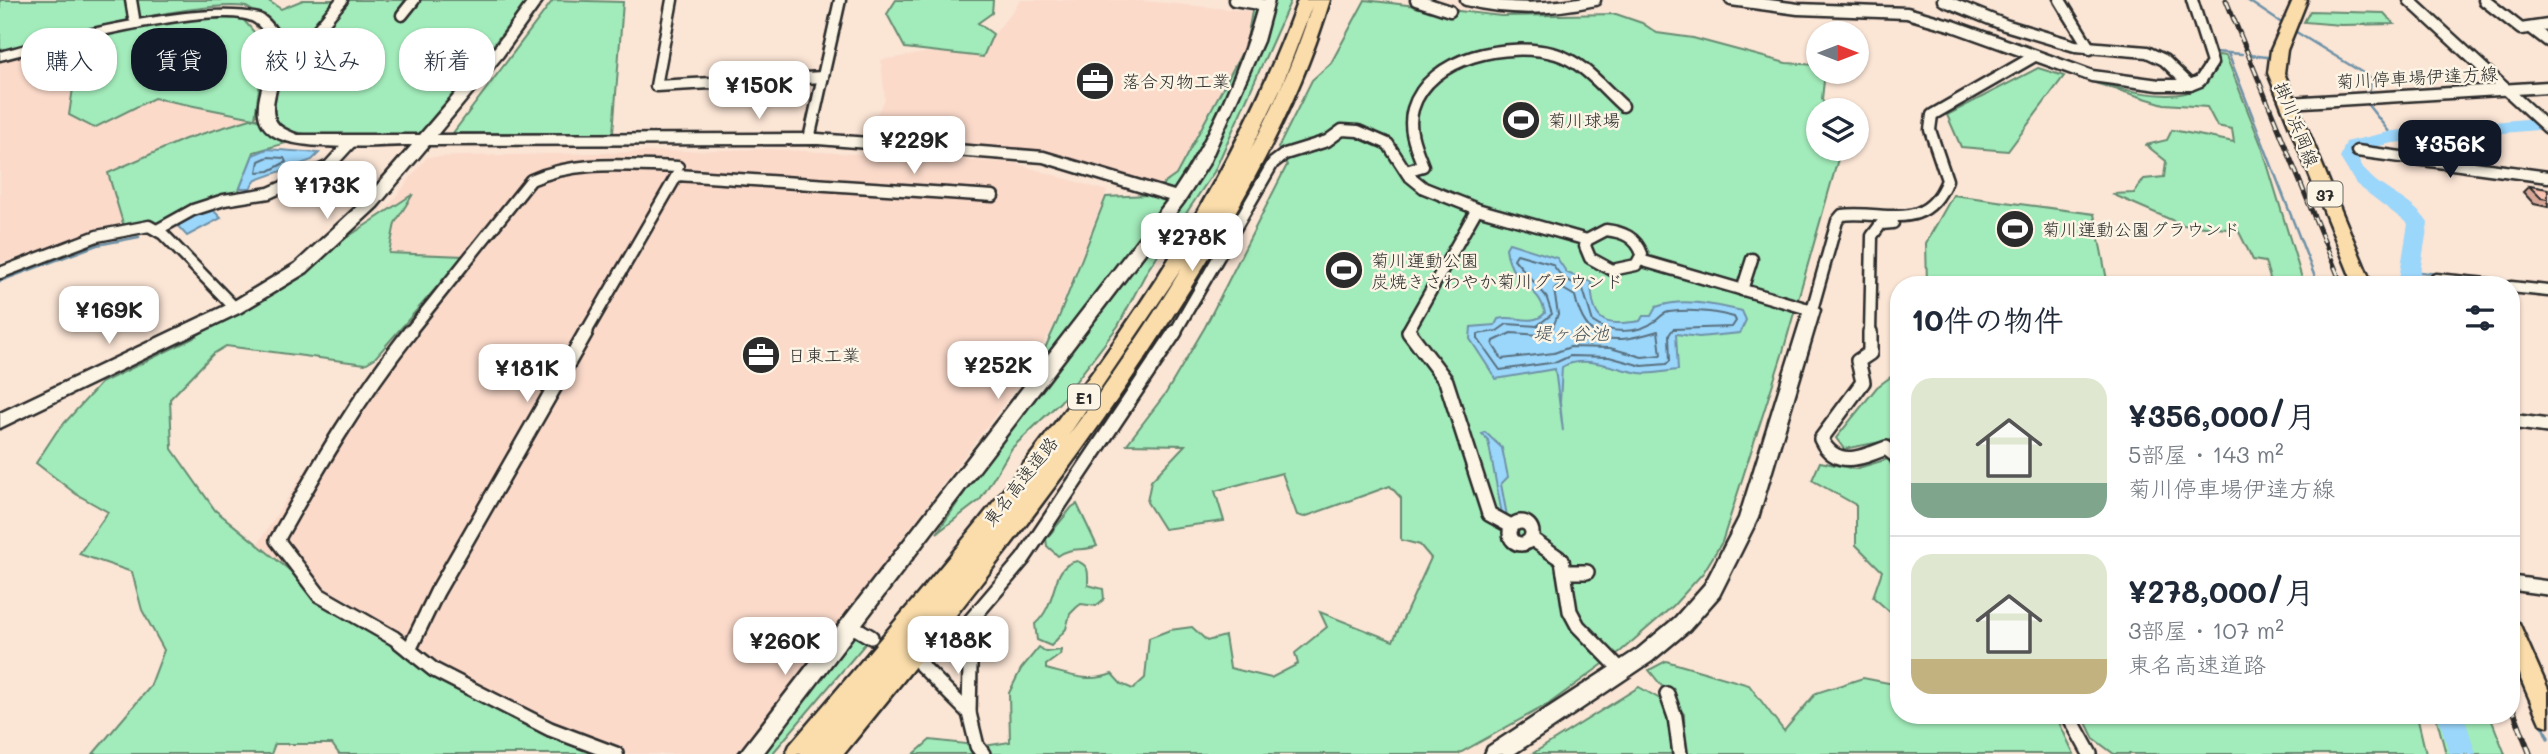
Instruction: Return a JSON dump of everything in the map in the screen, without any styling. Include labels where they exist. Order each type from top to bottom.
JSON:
[{"type":"highway","name":"東名高速道路","points":[[799,754],[1015,489],[1102,373],[1170,273],[1224,182],[1258,116],[1306,0]]},
{"type":"highway","name":"東名高速道路","points":[[828,754],[1033,497],[1120,380],[1187,278],[1275,120],[1322,0]]},
{"type":"main road","name":"掛川浜岡線","points":[[2300,0],[2276,60],[2276,73],[2358,276]]},
{"type":"main road","points":[[2520,651],[2548,715]]},
{"type":"street","points":[[131,0],[134,18]]},
{"type":"street","points":[[319,28],[342,0]]},
{"type":"street","points":[[402,15],[414,0]]},
{"type":"street","points":[[0,421],[235,308],[301,268],[331,243],[424,141],[497,54],[536,0]]},
{"type":"street","points":[[672,0],[656,86],[823,77]]},
{"type":"street","points":[[809,139],[840,0]]},
{"type":"street","points":[[750,754],[852,626],[1178,198],[1200,165],[1256,41],[1267,2],[1234,0]]},
{"type":"street","points":[[1416,0],[1450,11]]},
{"type":"street","points":[[1466,0],[1531,9],[1558,9],[1595,0]]},
{"type":"street","points":[[1731,0],[1908,13],[1953,26],[2033,57],[2110,80],[2190,85],[2200,81],[2212,63],[2192,8],[2192,0]]},
{"type":"street","points":[[1943,0],[1984,16],[2090,49],[2147,52],[2164,60],[2190,85]]},
{"type":"street","points":[[1976,0],[1984,16]]},
{"type":"street","points":[[2060,0],[2090,49]]},
{"type":"street","points":[[2409,0],[2548,127]]},
{"type":"street","points":[[2484,0],[2521,29],[2548,25]]},
{"type":"street","points":[[0,56],[134,18],[184,7],[222,7],[257,17],[265,28]]},
{"type":"street","points":[[2531,27],[2548,41]]},
{"type":"street","points":[[1406,171],[1423,166],[1414,145],[1410,118],[1419,93],[1440,72],[1475,57],[1520,51],[1555,54],[1579,66],[1623,106]]},
{"type":"street","points":[[1496,754],[1664,641],[1699,607],[1730,559],[1748,518],[1837,221],[1842,215],[1891,218],[1919,213],[1938,202],[1947,180],[1930,130],[1932,115],[2033,57]]},
{"type":"street","name":"菊川停車場伊達方線","points":[[2288,103],[2548,87]]},
{"type":"street","points":[[269,91],[265,101],[266,121],[272,130],[296,140],[352,142],[809,139],[1044,157],[1178,198]]},
{"type":"street","points":[[983,754],[977,746],[969,713],[971,620],[1023,559],[1164,352],[1273,163],[1285,154],[1327,141],[1349,129],[1388,144],[1417,185],[1477,209],[1587,240]]},
{"type":"street","points":[[157,230],[193,210],[224,200],[269,193],[329,166],[352,142]]},
{"type":"street","points":[[2357,151],[2548,177]]},
{"type":"street","points":[[616,754],[550,729],[434,670],[409,650],[318,595],[277,540],[339,429],[371,381],[531,180],[545,172],[578,167],[678,167]]},
{"type":"street","points":[[409,650],[437,592],[677,175],[993,196]]},
{"type":"street","points":[[1477,209],[1408,331],[1446,381],[1489,514],[1511,526],[1521,523],[1528,525],[1533,531],[1532,539],[1562,561],[1564,611],[1622,671]]},
{"type":"street","points":[[1890,451],[1886,448],[1850,461],[1840,461],[1825,450],[1821,439],[1836,415],[1863,382],[1858,362],[1870,353],[1872,236],[1881,224],[1913,222],[1919,213]]},
{"type":"street","points":[[0,273],[134,227],[151,226],[235,308]]},
{"type":"street","points":[[1640,260],[1640,248],[1623,233],[1598,232],[1587,240],[1585,246],[1590,258],[1603,267],[1621,270],[1640,260],[1812,310]]},
{"type":"street","points":[[1742,290],[1752,259]]},
{"type":"street","points":[[2520,288],[2548,291]]},
{"type":"street","points":[[2520,422],[2548,426]]},
{"type":"street","points":[[1564,572],[1587,572]]},
{"type":"street","points":[[2520,584],[2548,588]]},
{"type":"street","points":[[852,626],[871,637]]},
{"type":"street","points":[[921,666],[969,713]]},
{"type":"street","points":[[1667,694],[1675,717],[1680,754]]},
{"type":"street","points":[[2073,724],[2090,754]]},
{"type":"shaded area","points":[[1021,0],[1133,0],[1260,12],[1249,50],[1172,191],[1047,154],[863,138],[885,100],[881,60],[943,50],[981,51]]},
{"type":"shaded area","points":[[188,12],[242,18],[250,28],[241,28],[241,91],[262,91],[257,140],[155,214],[0,263],[0,63],[21,57],[21,91],[117,91],[117,31]]},
{"type":"shaded area","points":[[767,149],[1014,163],[1107,191],[1053,328],[1009,397],[739,754],[459,754],[241,570],[376,361],[459,266],[358,245],[427,157]]},
{"type":"green space","points":[[0,0],[267,0],[281,9],[303,0],[528,0],[495,43],[495,28],[399,28],[399,91],[458,91],[423,136],[310,135],[284,130],[271,117],[275,91],[385,91],[385,28],[273,28],[246,7],[224,6],[161,14],[93,28],[21,28],[21,47],[0,52]]},
{"type":"green space","points":[[553,0],[623,2],[613,133],[453,133],[485,91],[495,91],[495,77]]},
{"type":"green space","points":[[896,0],[993,0],[992,13],[978,23],[993,34],[983,57],[905,48],[887,14]]},
{"type":"green space","points":[[1254,0],[1291,0],[1214,172],[1147,271],[1118,326],[1060,402],[1012,448],[980,500],[937,533],[1009,427],[1057,322],[1106,197],[1148,195],[1176,175],[1246,45]]},
{"type":"green space","points":[[1365,0],[1501,16],[1616,14],[1642,23],[1657,33],[1693,38],[1786,63],[1806,64],[1806,84],[1824,84],[1822,98],[1806,98],[1806,161],[1837,161],[1782,355],[1722,542],[1703,573],[1673,606],[1621,651],[1550,703],[1458,754],[914,754],[930,740],[984,746],[1010,742],[1009,693],[1021,669],[1039,647],[1046,652],[1061,650],[1060,655],[1046,665],[1046,669],[1087,678],[1112,674],[1121,684],[1133,689],[1145,678],[1149,638],[1170,630],[1192,627],[1207,641],[1225,636],[1230,668],[1271,678],[1298,664],[1295,653],[1327,627],[1320,612],[1393,641],[1431,558],[1420,545],[1401,540],[1401,498],[1390,486],[1304,517],[1297,515],[1282,473],[1215,491],[1224,521],[1164,529],[1147,502],[1151,481],[1185,445],[1127,444],[1166,393],[1205,327],[1287,165],[1278,148],[1312,80],[1331,63]]},
{"type":"green space","points":[[2310,11],[2384,13],[2394,24],[2341,25],[2304,22]]},
{"type":"green space","points":[[183,18],[242,18],[251,28],[241,28],[241,91],[259,91],[255,118],[289,142],[254,152],[238,193],[151,226],[125,230],[108,173],[185,139],[254,118],[154,98],[94,128],[69,115],[73,91],[117,91],[117,33],[131,30],[131,91],[227,91],[227,28],[138,28]]},
{"type":"green space","points":[[2218,55],[2226,56],[2262,147],[2301,276],[2269,276],[2265,262],[2253,260],[2238,230],[2183,225],[2112,194],[2134,193],[2144,179],[2164,177],[2166,161],[2146,145],[2167,140],[2172,130],[2234,142],[2232,129],[2217,126],[2207,107],[2164,104],[2095,83],[2130,91],[2169,95],[2187,93],[2201,86],[2212,74]]},
{"type":"green space","points":[[2038,68],[2064,76],[2008,151],[1961,147],[1947,115]]},
{"type":"green space","points":[[413,194],[395,223],[389,253],[464,256],[375,358],[365,364],[226,346],[213,354],[170,399],[172,449],[215,510],[330,603],[409,650],[603,754],[339,754],[332,744],[275,744],[271,754],[93,754],[150,687],[164,650],[142,610],[132,572],[79,554],[108,512],[76,494],[36,463],[57,431],[101,383],[192,339]]},
{"type":"green space","name":"菊川運動公園グラウンド","points":[[1953,195],[2094,214],[2106,276],[1927,276],[1926,243]]},
{"type":"green space","points":[[1890,378],[1890,440],[1844,449],[1836,438],[1877,387]]},
{"type":"green space","points":[[1888,459],[1890,463],[1890,612],[1873,597],[1882,571],[1856,545],[1856,505],[1812,480],[1820,462],[1855,469]]},
{"type":"green space","points":[[1077,504],[1097,546],[1068,551],[1058,556],[1047,546],[1046,539]]},
{"type":"green space","points":[[1077,561],[1086,568],[1088,585],[1103,589],[1104,599],[1096,606],[1081,604],[1077,607],[1070,614],[1066,629],[1051,646],[1037,640],[1035,624],[1048,606],[1062,570]]},
{"type":"green space","points":[[852,626],[871,637],[772,754],[748,754]]},
{"type":"green space","points":[[1666,661],[1749,685],[1784,731],[1816,693],[1863,678],[1890,683],[1890,724],[2060,724],[2074,754],[1685,754],[1684,714],[1649,670]]},
{"type":"green space","points":[[1639,687],[1667,703],[1672,754],[1532,754]]},
{"type":"green space","points":[[2087,724],[2419,724],[2426,754],[2114,754],[2094,739]]},
{"type":"green space","points":[[2438,724],[2493,724],[2505,754],[2446,754]]},
{"type":"water","points":[[267,149],[319,153],[312,160],[256,180],[250,188],[240,188],[253,155]]},
{"type":"water","points":[[210,207],[221,218],[187,236],[175,223]]},
{"type":"water","name":"堤ヶ谷池","points":[[1509,243],[1557,258],[1567,273],[1591,282],[1597,314],[1608,322],[1640,321],[1643,316],[1651,316],[1656,307],[1688,302],[1742,311],[1746,320],[1740,333],[1699,337],[1676,334],[1678,370],[1644,373],[1590,362],[1571,363],[1562,367],[1560,402],[1563,431],[1555,369],[1496,379],[1470,339],[1471,327],[1495,325],[1498,319],[1504,318],[1535,319],[1545,313],[1537,296],[1514,272],[1506,248]]},
{"type":"water","points":[[1485,432],[1502,448],[1508,477],[1501,484],[1507,516],[1502,514],[1488,440],[1482,434]]},
{"type":"building","points":[[2529,186],[2548,189],[2548,199],[2541,198]]},
{"type":"waterway","points":[[2247,0],[2286,26]]},
{"type":"waterway","points":[[2202,18],[2214,52],[2228,53]]},
{"type":"waterway","points":[[2293,30],[2371,78],[2368,105],[2393,137]]},
{"type":"waterway","points":[[2228,53],[2242,54]]},
{"type":"waterway","points":[[2228,53],[2315,276]]},
{"type":"waterway","points":[[2250,55],[2275,58]]},
{"type":"waterway","points":[[2409,276],[2418,223],[2411,214],[2374,189],[2353,169],[2349,158],[2352,146],[2393,137],[2548,123]]},
{"type":"waterway","points":[[0,281],[97,245],[139,237]]},
{"type":"waterway","points":[[2411,271],[2438,274]]},
{"type":"waterway","points":[[2541,722],[2548,738]]},
{"type":"waterway","points":[[2454,724],[2463,754]]},
{"type":"railway","points":[[2226,0],[2338,276]]},
{"type":"railway","points":[[2519,724],[2530,754]]},
{"type":"place","name":"落合刃物工業","points":[[1095,81]]},
{"type":"place","name":"菊川球場","points":[[1521,120]]},
{"type":"place","name":"菊川運動公園グラウンド","points":[[2015,229]]},
{"type":"place","name":"菊川運動公園 炭焼きさわやか菊川グラウンド","points":[[1344,270]]},
{"type":"place","name":"日東工業","points":[[761,355]]}]
